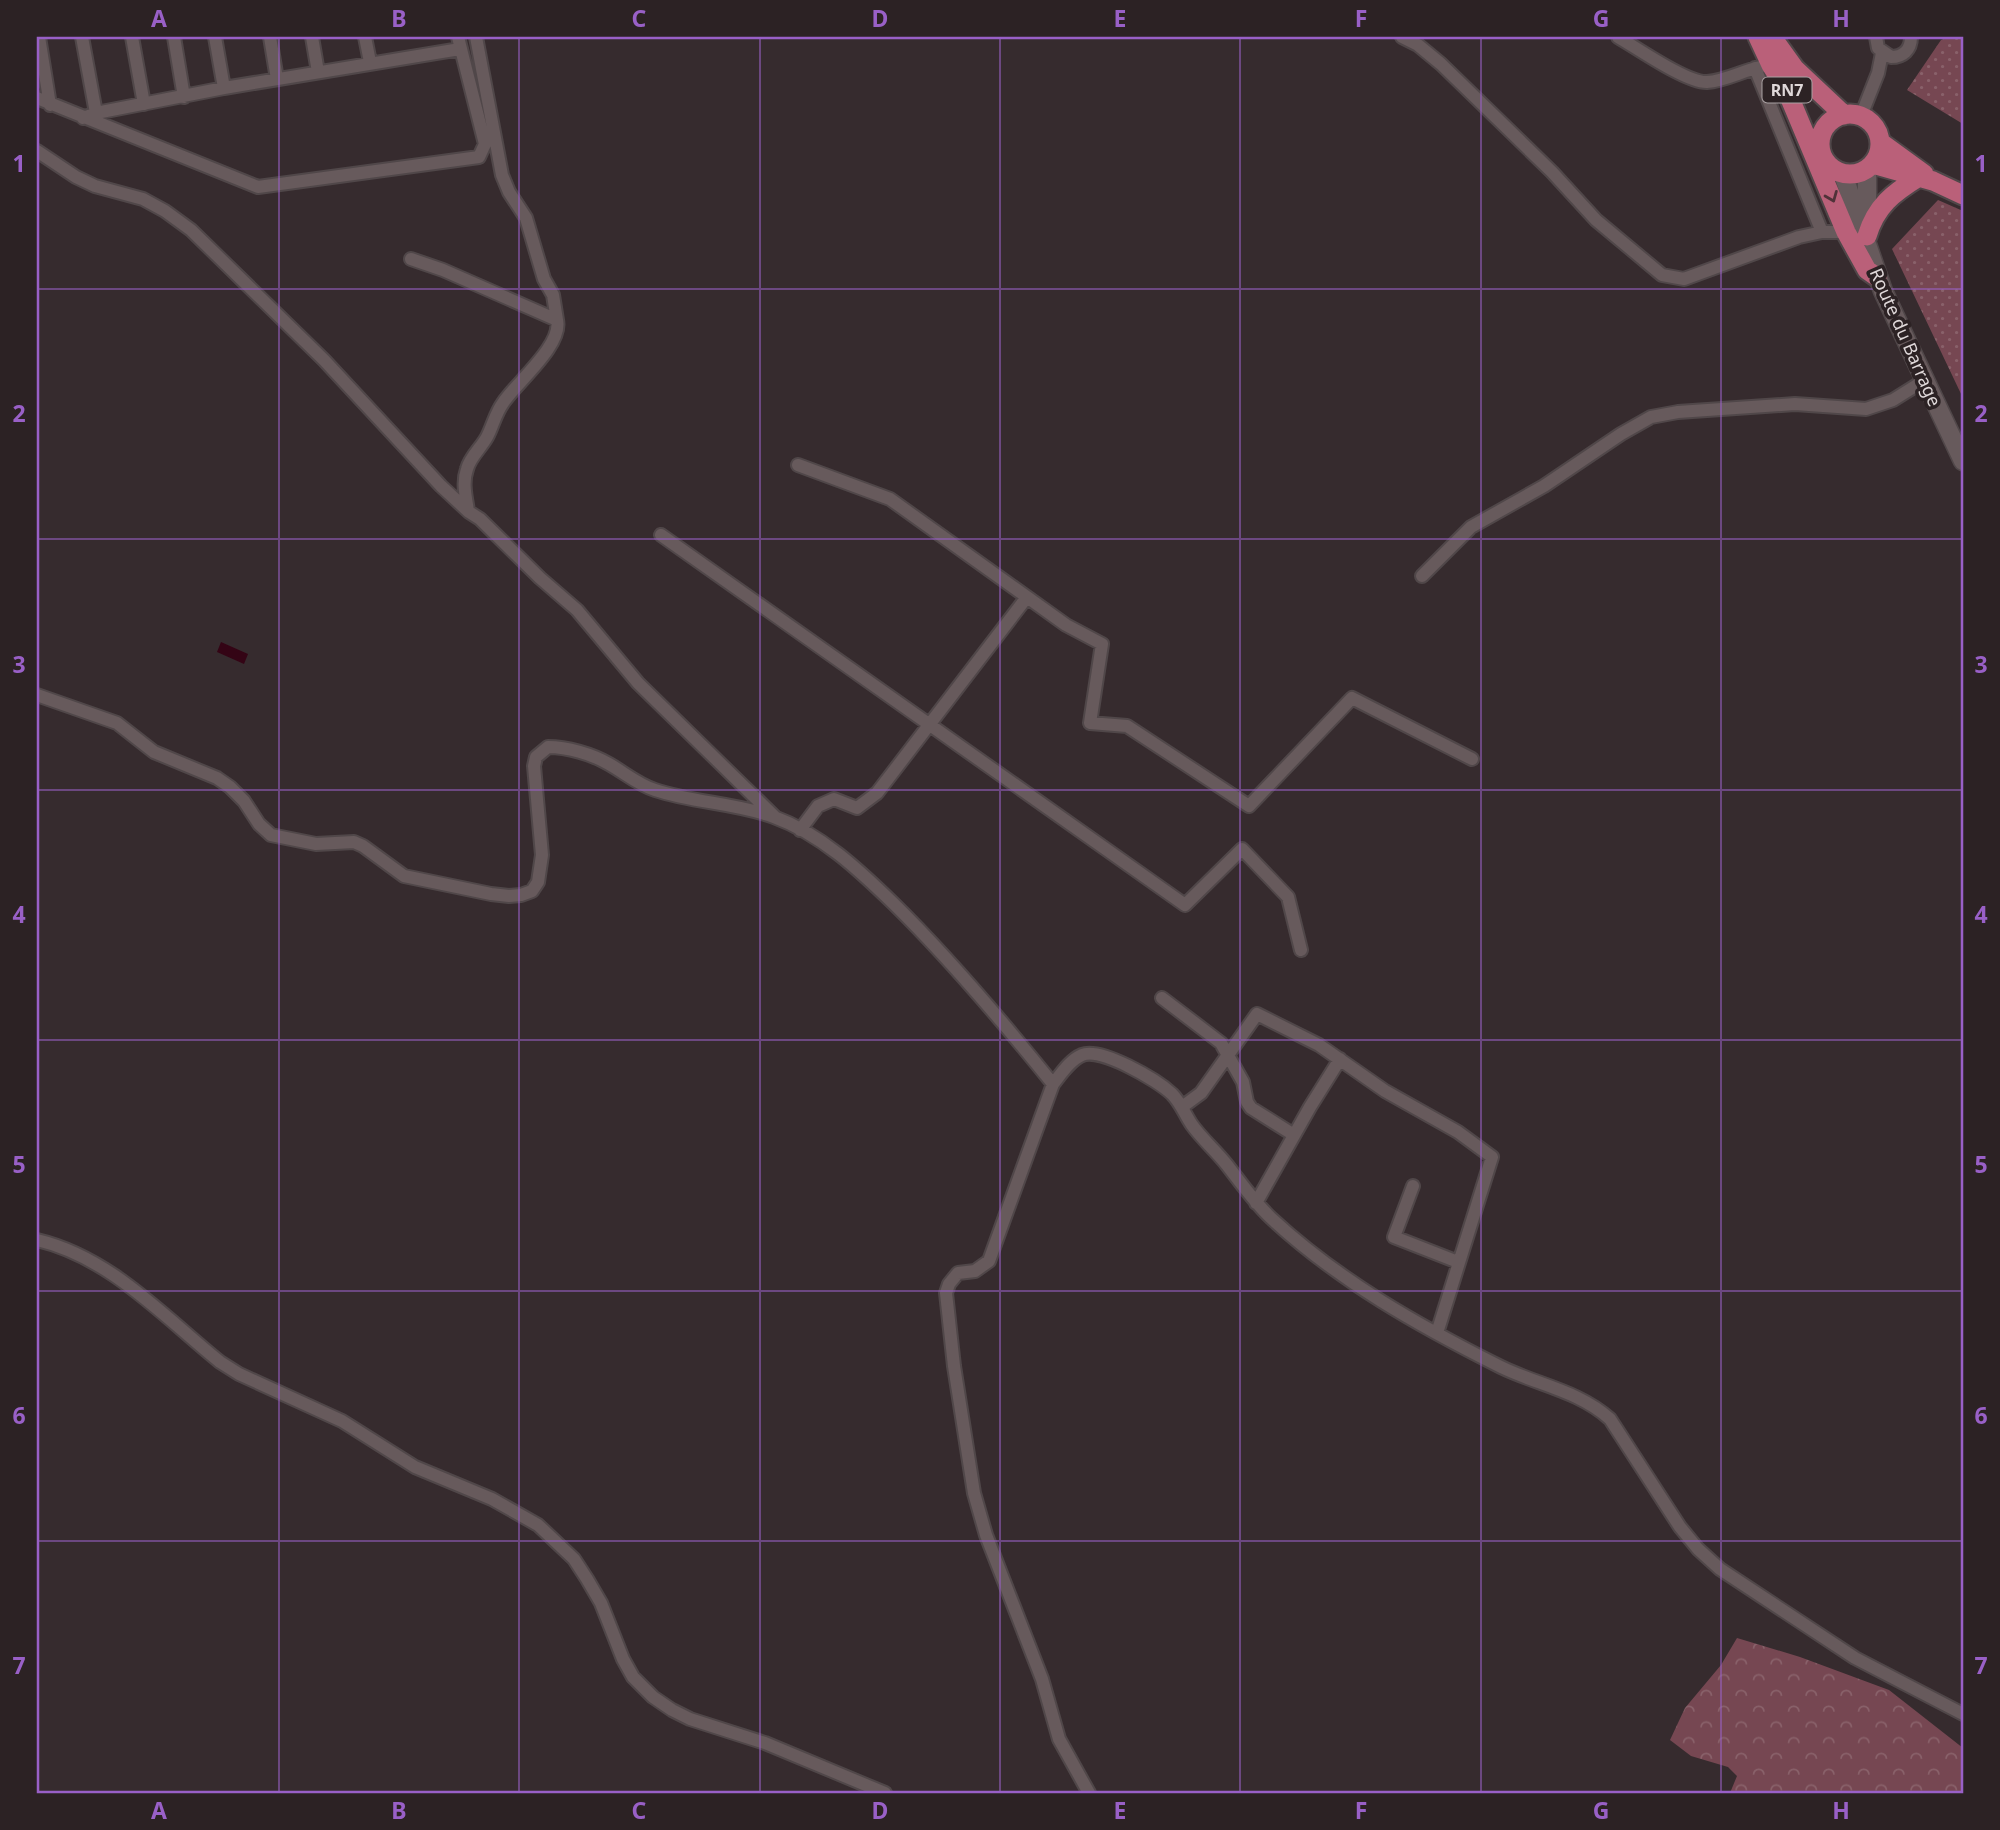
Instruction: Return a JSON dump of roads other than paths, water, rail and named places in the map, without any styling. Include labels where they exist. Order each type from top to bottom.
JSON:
[{"type":"main road","name":"RN7","points":[[1758,37],[1763,66],[1786,89],[1820,140],[1823,158],[1828,165],[1843,174],[1870,167],[1926,179],[1963,195]]},
{"type":"main road","name":"RN7","points":[[1772,37],[1795,69],[1853,115],[1874,126],[1880,142],[1926,179]]},
{"type":"main road","points":[[1786,89],[1846,232],[1867,270],[1877,277]]},
{"type":"main road","points":[[1820,140],[1828,124],[1853,115]]},
{"type":"main road","points":[[1870,167],[1877,157],[1880,142]]},
{"type":"main road","name":"Route du Barrage","points":[[1868,243],[1870,167]]},
{"type":"main road","name":"Route du Barrage","points":[[1843,174],[1868,243],[1877,277],[1963,461]]},
{"type":"main road","points":[[1868,243],[1875,214],[1885,201],[1926,179]]},
{"type":"street","points":[[39,37],[50,105]]},
{"type":"street","points":[[82,37],[96,113]]},
{"type":"street","points":[[132,37],[144,104]]},
{"type":"street","points":[[174,37],[184,97]]},
{"type":"street","points":[[215,37],[224,88]]},
{"type":"street","points":[[270,37],[277,79]]},
{"type":"street","points":[[312,37],[318,72]]},
{"type":"street","points":[[365,37],[370,62]]},
{"type":"street","points":[[468,512],[464,489],[466,469],[486,438],[501,406],[554,339],[559,326],[552,295],[544,279],[526,218],[502,175],[476,37]]},
{"type":"street","points":[[1402,37],[1418,45],[1441,64],[1552,172],[1596,219],[1662,275],[1684,279],[1799,237],[1822,232],[1846,232]]},
{"type":"street","points":[[1618,37],[1701,82],[1720,80],[1763,66],[1822,232]]},
{"type":"street","points":[[1876,37],[1876,43],[1886,55]]},
{"type":"street","points":[[1886,55],[1902,55],[1911,37]]},
{"type":"street","points":[[37,98],[50,105],[258,187],[479,157],[485,144],[459,43],[96,113],[83,118]]},
{"type":"street","points":[[1853,115],[1886,55]]},
{"type":"street","points":[[37,151],[76,177],[95,186],[143,199],[191,230],[324,360],[441,486],[577,610],[638,683],[775,817]]},
{"type":"street","points":[[411,259],[443,270],[557,320]]},
{"type":"street","points":[[1422,576],[1471,527],[1544,486],[1651,417],[1678,412],[1795,404],[1866,408],[1893,400],[1925,380]]},
{"type":"street","points":[[798,465],[890,499],[1066,625],[1102,644],[1090,723],[1127,726],[1249,806],[1352,698],[1472,760]]},
{"type":"street","points":[[661,535],[1185,905],[1242,849],[1287,897],[1301,950]]},
{"type":"street","points":[[800,830],[818,806],[834,799],[857,808],[877,793],[1027,597]]},
{"type":"street","points":[[37,695],[117,723],[154,752],[217,778],[237,794],[259,824],[271,835],[316,844],[354,842],[404,876],[491,894],[522,894],[532,891],[538,882],[542,855],[534,766],[536,757],[548,747],[558,747],[597,758],[641,785],[659,791],[775,817],[816,838],[852,866],[924,934],[1053,1084]]},
{"type":"street","points":[[1162,998],[1222,1043],[1243,1082],[1251,1108],[1294,1135]]},
{"type":"street","points":[[1182,1107],[1201,1093],[1257,1014],[1319,1045],[1385,1091],[1458,1132],[1492,1157],[1437,1333]]},
{"type":"street","points":[[1089,1793],[1071,1765],[1056,1730],[1042,1679],[986,1535],[974,1493],[946,1293],[954,1276],[984,1266],[993,1253],[1053,1084],[1072,1062],[1090,1052],[1101,1054],[1156,1082],[1173,1095],[1192,1126],[1256,1203],[1287,1233],[1374,1298],[1513,1373],[1572,1394],[1596,1407],[1610,1419],[1680,1527],[1698,1549],[1720,1569],[1855,1658],[1963,1714]]},
{"type":"street","points":[[1256,1203],[1340,1059]]},
{"type":"street","points":[[1413,1186],[1394,1237],[1458,1262]]},
{"type":"street","points":[[37,1240],[60,1245],[104,1267],[239,1374],[326,1412],[415,1467],[492,1499],[538,1525],[574,1559],[601,1603],[633,1677],[653,1698],[690,1719],[786,1752],[885,1793]]}]
